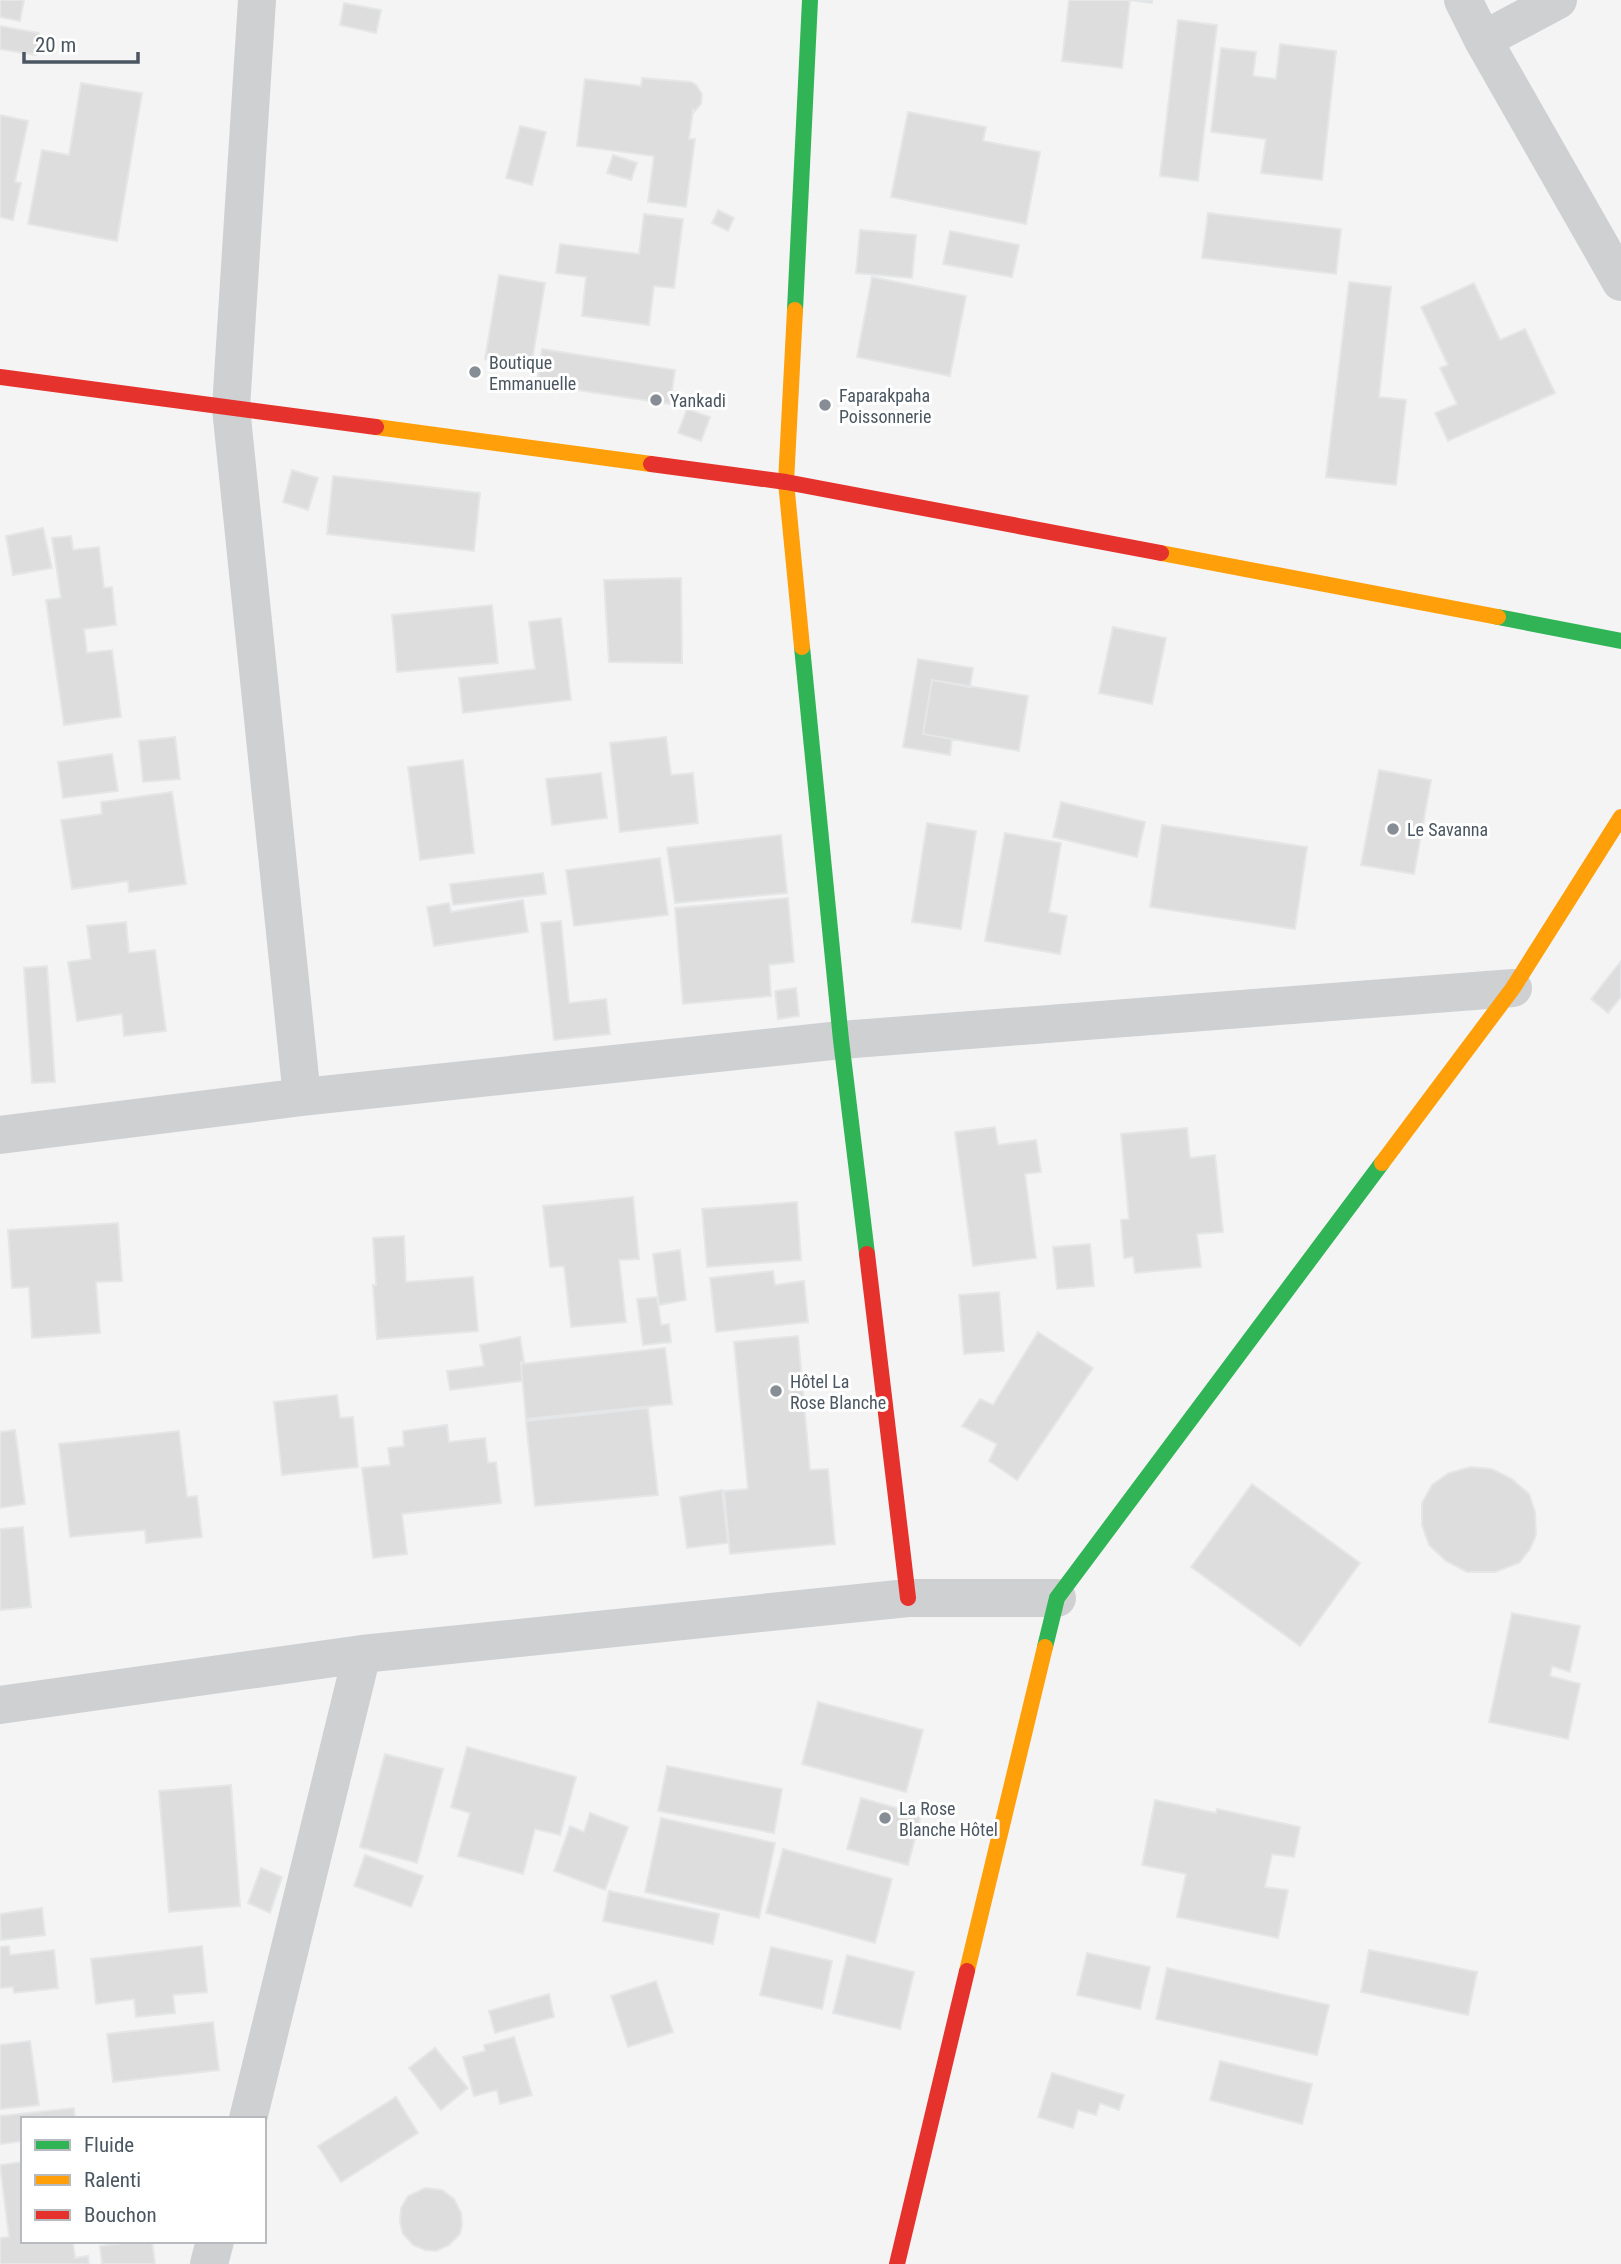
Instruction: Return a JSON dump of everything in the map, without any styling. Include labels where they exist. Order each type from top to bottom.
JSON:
[{"type":"street","points":[[257,0],[231,408],[302,1097]]},
{"type":"street","points":[[810,0],[786,482],[841,1040],[908,1598]]},
{"type":"street","points":[[1463,0],[1483,40],[1621,282]]},
{"type":"street","points":[[1483,40],[1558,0]]},
{"type":"street","points":[[0,377],[786,482],[1621,640]]},
{"type":"street","points":[[897,2264],[1057,1598],[1513,988],[1621,817]]},
{"type":"street","points":[[0,1135],[302,1097],[841,1040],[1513,988]]},
{"type":"street","points":[[0,1704],[362,1654],[908,1598],[1057,1598]]},
{"type":"street","points":[[248,2117],[362,1654]]},
{"type":"street","points":[[209,2264],[214,2243]]},
{"type":"building","points":[[0,0],[24,0],[20,21],[0,17]]},
{"type":"building","points":[[1069,0],[1130,0],[1122,68],[1062,61]]},
{"type":"building","points":[[1130,0],[1152,0],[1152,3]]},
{"type":"building","points":[[344,3],[381,10],[376,33],[340,25]]},
{"type":"building","points":[[1178,20],[1217,25],[1198,181],[1160,176]]},
{"type":"building","points":[[0,26],[39,33],[36,55],[0,49]]},
{"type":"building","points":[[1280,44],[1336,51],[1322,180],[1261,173],[1266,139],[1211,132],[1221,48],[1256,52],[1253,76],[1276,79]]},
{"type":"building","points":[[642,78],[691,82],[702,94],[701,104],[694,112],[693,110],[689,139],[695,139],[686,207],[648,202],[654,156],[577,146],[585,79],[641,86]]},
{"type":"building","points":[[81,83],[142,93],[117,241],[28,224],[42,150],[69,155]]},
{"type":"building","points":[[908,112],[986,127],[983,141],[1040,152],[1026,224],[891,197]]},
{"type":"building","points":[[0,115],[28,121],[15,182],[21,183],[13,220],[0,217]]},
{"type":"building","points":[[520,126],[546,132],[532,185],[506,178]]},
{"type":"building","points":[[613,155],[637,163],[631,180],[607,173]]},
{"type":"building","points":[[718,210],[734,218],[728,231],[712,223]]},
{"type":"building","points":[[1208,213],[1341,229],[1336,274],[1202,258]]},
{"type":"building","points":[[644,214],[683,219],[674,288],[654,286],[649,325],[582,316],[586,277],[556,273],[560,244],[639,254]]},
{"type":"building","points":[[860,230],[916,235],[912,278],[856,273]]},
{"type":"building","points":[[950,231],[1019,245],[1012,277],[943,264]]},
{"type":"building","points":[[499,275],[545,283],[531,367],[485,359]]},
{"type":"building","points":[[872,277],[966,296],[950,376],[857,357]]},
{"type":"building","points":[[1349,282],[1391,287],[1379,397],[1406,400],[1396,485],[1326,477]]},
{"type":"building","points":[[1474,283],[1500,340],[1525,329],[1555,393],[1448,441],[1435,413],[1457,404],[1440,368],[1448,365],[1421,307]]},
{"type":"building","points":[[542,349],[675,370],[670,404],[537,384]]},
{"type":"building","points":[[687,409],[710,417],[701,441],[678,433]]},
{"type":"building","points":[[292,470],[318,478],[308,510],[283,502]]},
{"type":"building","points":[[333,476],[480,493],[474,551],[327,534]]},
{"type":"building","points":[[43,528],[52,568],[13,575],[6,536]]},
{"type":"building","points":[[71,536],[73,550],[99,547],[104,588],[112,587],[116,625],[84,629],[87,653],[112,650],[121,717],[64,725],[46,600],[61,598],[52,538]]},
{"type":"building","points":[[681,578],[682,663],[609,662],[604,580]]},
{"type":"building","points":[[492,605],[498,663],[397,672],[392,615]]},
{"type":"building","points":[[561,618],[571,700],[463,713],[459,678],[535,669],[529,622]]},
{"type":"building","points":[[1113,627],[1166,638],[1152,704],[1099,693]]},
{"type":"building","points":[[918,659],[973,668],[970,687],[932,680],[923,734],[952,739],[950,755],[903,747]]},
{"type":"building","points":[[932,680],[1028,696],[1019,751],[923,734]]},
{"type":"building","points":[[175,737],[180,779],[143,782],[139,741]]},
{"type":"building","points":[[666,737],[671,775],[693,773],[698,823],[620,832],[610,743]]},
{"type":"building","points":[[112,754],[118,791],[63,798],[58,762]]},
{"type":"building","points":[[463,760],[474,853],[420,860],[408,767]]},
{"type":"building","points":[[1379,770],[1431,780],[1414,874],[1361,865]]},
{"type":"building","points":[[601,773],[607,818],[552,825],[546,779]]},
{"type":"building","points":[[172,792],[186,884],[129,892],[128,881],[72,889],[61,820],[102,814],[101,802]]},
{"type":"building","points":[[1061,802],[1145,822],[1137,857],[1053,837]]},
{"type":"building","points":[[927,823],[976,831],[961,929],[912,922]]},
{"type":"building","points":[[1162,825],[1307,847],[1295,929],[1150,907]]},
{"type":"building","points":[[1005,833],[1061,843],[1049,912],[1067,916],[1060,954],[985,941]]},
{"type":"building","points":[[781,835],[787,893],[675,903],[667,848]]},
{"type":"building","points":[[660,858],[668,915],[574,926],[566,870]]},
{"type":"building","points":[[543,873],[546,894],[453,905],[450,884]]},
{"type":"building","points":[[788,898],[794,962],[769,965],[771,996],[683,1004],[675,908]]},
{"type":"building","points":[[523,900],[528,932],[434,946],[427,907],[449,903],[451,912]]},
{"type":"building","points":[[561,921],[569,1003],[606,999],[610,1034],[554,1040],[541,923]]},
{"type":"building","points":[[126,922],[129,953],[155,950],[166,1031],[124,1036],[122,1014],[77,1021],[68,962],[91,959],[87,926]]},
{"type":"building","points":[[1621,961],[1621,997],[1608,1013],[1591,999]]},
{"type":"building","points":[[47,966],[55,1082],[32,1083],[24,968]]},
{"type":"building","points":[[796,988],[799,1016],[778,1019],[775,991]]},
{"type":"building","points":[[995,1127],[998,1145],[1036,1140],[1041,1172],[1025,1174],[1036,1258],[973,1266],[955,1132]]},
{"type":"building","points":[[1187,1128],[1190,1158],[1215,1155],[1223,1232],[1197,1234],[1201,1267],[1135,1273],[1133,1257],[1124,1258],[1121,1220],[1129,1219],[1121,1134]]},
{"type":"building","points":[[633,1197],[639,1259],[619,1260],[626,1322],[571,1327],[564,1266],[550,1267],[543,1206]]},
{"type":"building","points":[[797,1202],[801,1260],[707,1267],[702,1209]]},
{"type":"building","points":[[118,1223],[122,1281],[96,1282],[100,1333],[32,1338],[29,1287],[12,1288],[8,1230]]},
{"type":"building","points":[[404,1236],[406,1282],[473,1277],[478,1331],[377,1339],[373,1238]]},
{"type":"building","points":[[1090,1244],[1094,1286],[1057,1289],[1053,1247]]},
{"type":"building","points":[[680,1250],[686,1300],[659,1305],[653,1254]]},
{"type":"building","points":[[773,1271],[775,1285],[804,1281],[808,1322],[716,1332],[710,1278]]},
{"type":"building","points":[[999,1292],[1004,1351],[964,1354],[959,1295]]},
{"type":"building","points":[[657,1297],[661,1325],[669,1324],[671,1342],[643,1345],[637,1299]]},
{"type":"building","points":[[1038,1332],[1093,1368],[1017,1480],[989,1461],[997,1444],[962,1426],[980,1399],[993,1405]]},
{"type":"building","points":[[798,1336],[810,1470],[828,1469],[835,1544],[730,1554],[724,1491],[748,1489],[734,1342]]},
{"type":"building","points":[[520,1337],[524,1362],[521,1362],[522,1381],[450,1390],[447,1371],[484,1366],[480,1345]]},
{"type":"building","points":[[665,1348],[672,1404],[526,1419],[521,1364]]},
{"type":"building","points":[[337,1395],[340,1418],[353,1417],[358,1467],[282,1475],[274,1402]]},
{"type":"building","points":[[648,1408],[658,1495],[535,1506],[526,1421]]},
{"type":"building","points":[[447,1425],[449,1442],[485,1438],[488,1463],[496,1462],[501,1503],[402,1514],[407,1554],[373,1558],[362,1468],[390,1465],[388,1448],[404,1446],[403,1431]]},
{"type":"building","points":[[15,1430],[25,1504],[0,1508],[0,1432]]},
{"type":"building","points":[[179,1431],[187,1497],[197,1496],[202,1537],[146,1543],[145,1530],[70,1537],[59,1444]]},
{"type":"building","points":[[1471,1467],[1492,1469],[1512,1479],[1529,1494],[1535,1512],[1536,1535],[1530,1549],[1519,1563],[1495,1572],[1467,1572],[1446,1561],[1429,1545],[1422,1525],[1422,1503],[1432,1485],[1449,1473]]},
{"type":"building","points":[[1252,1484],[1360,1563],[1300,1646],[1191,1567]]},
{"type":"building","points":[[722,1490],[728,1543],[687,1548],[680,1497]]},
{"type":"building","points":[[23,1527],[31,1607],[0,1610],[0,1529]]},
{"type":"building","points":[[1512,1613],[1580,1626],[1570,1672],[1552,1666],[1550,1676],[1580,1684],[1568,1739],[1489,1722]]},
{"type":"building","points":[[818,1702],[923,1730],[906,1792],[802,1764]]},
{"type":"building","points":[[467,1747],[576,1777],[560,1835],[535,1829],[523,1874],[458,1856],[470,1813],[451,1807]]},
{"type":"building","points":[[385,1754],[443,1769],[417,1863],[360,1847]]},
{"type":"building","points":[[667,1766],[782,1789],[774,1833],[658,1811]]},
{"type":"building","points":[[231,1785],[240,1906],[169,1912],[159,1791]]},
{"type":"building","points":[[861,1798],[921,1815],[908,1865],[847,1849]]},
{"type":"building","points":[[1155,1800],[1216,1813],[1217,1809],[1300,1827],[1294,1857],[1272,1854],[1265,1887],[1288,1890],[1278,1938],[1177,1917],[1186,1874],[1142,1865]]},
{"type":"building","points":[[590,1813],[628,1827],[605,1890],[554,1871],[570,1826],[584,1832]]},
{"type":"building","points":[[661,1818],[775,1843],[759,1918],[645,1892]]},
{"type":"building","points":[[783,1849],[892,1879],[875,1943],[766,1913]]},
{"type":"building","points":[[365,1855],[423,1876],[411,1907],[354,1886]]},
{"type":"building","points":[[261,1868],[282,1877],[270,1913],[248,1903]]},
{"type":"building","points":[[609,1891],[719,1914],[713,1944],[603,1921]]},
{"type":"building","points":[[42,1908],[45,1935],[1,1940],[0,1914]]},
{"type":"building","points":[[9,1946],[10,1955],[54,1950],[58,1988],[14,1993],[13,1987],[0,1988],[0,1947]]},
{"type":"building","points":[[202,1946],[207,1992],[173,1995],[175,2013],[136,2017],[134,1999],[96,2004],[91,1959]]},
{"type":"building","points":[[771,1947],[832,1961],[822,2009],[760,1995]]},
{"type":"building","points":[[1369,1950],[1477,1972],[1468,2015],[1361,1992]]},
{"type":"building","points":[[1087,1953],[1150,1967],[1140,2009],[1077,1995]]},
{"type":"building","points":[[847,1955],[914,1972],[900,2029],[833,2013]]},
{"type":"building","points":[[1167,1968],[1329,2005],[1317,2055],[1156,2019]]},
{"type":"building","points":[[656,1981],[673,2032],[628,2047],[611,1996]]},
{"type":"building","points":[[549,1994],[554,2017],[495,2033],[489,2011]]},
{"type":"building","points":[[213,2022],[219,2070],[113,2082],[107,2034]]},
{"type":"building","points":[[514,2037],[532,2095],[500,2104],[497,2090],[474,2096],[463,2057],[485,2051],[484,2045]]},
{"type":"building","points":[[30,2041],[39,2105],[0,2109],[0,2045]]},
{"type":"building","points":[[435,2048],[468,2088],[441,2110],[409,2068]]},
{"type":"building","points":[[1220,2061],[1312,2084],[1302,2124],[1210,2100]]},
{"type":"building","points":[[1052,2073],[1124,2095],[1119,2110],[1100,2103],[1096,2115],[1078,2110],[1073,2128],[1038,2117]]},
{"type":"building","points":[[396,2097],[418,2133],[341,2182],[318,2146]]},
{"type":"building","points":[[74,2108],[75,2117],[21,2117],[21,2141],[0,2144],[0,2116]]},
{"type":"building","points":[[21,2162],[21,2243],[73,2243],[75,2258],[88,2256],[89,2264],[0,2264],[0,2238],[9,2237],[0,2165]]},
{"type":"building","points":[[425,2188],[442,2190],[454,2199],[461,2213],[460,2234],[449,2245],[436,2251],[413,2245],[403,2234],[400,2222],[401,2208],[408,2196]]},
{"type":"building","points":[[152,2243],[155,2264],[102,2264],[100,2246]]},
{"type":"traffic: fast","points":[[795,310],[810,0]]},
{"type":"traffic: fast","points":[[1498,617],[1621,641]]},
{"type":"traffic: fast","points":[[802,647],[841,1040],[867,1254]]},
{"type":"traffic: fast","points":[[1045,1647],[1057,1598],[1382,1163]]},
{"type":"traffic: slow","points":[[795,310],[786,482],[802,647]]},
{"type":"traffic: slow","points":[[376,427],[651,464]]},
{"type":"traffic: slow","points":[[1161,553],[1498,617]]},
{"type":"traffic: slow","points":[[1382,1163],[1513,988],[1621,817]]},
{"type":"traffic: slow","points":[[967,1971],[1045,1647]]},
{"type":"traffic: jam","points":[[0,377],[376,427]]},
{"type":"traffic: jam","points":[[651,464],[786,482],[1161,553]]},
{"type":"traffic: jam","points":[[867,1254],[908,1598]]},
{"type":"traffic: jam","points":[[897,2264],[967,1971]]},
{"type":"place","name":"Boutique Emmanuelle","points":[[475,372]]},
{"type":"place","name":"Yankadi","points":[[656,400]]},
{"type":"place","name":"Faparakpaha Poissonnerie","points":[[825,405]]},
{"type":"place","name":"Le Savanna","points":[[1393,829]]},
{"type":"place","name":"Hôtel La Rose Blanche","points":[[776,1391]]},
{"type":"place","name":"La Rose Blanche Hôtel","points":[[885,1818]]}]
